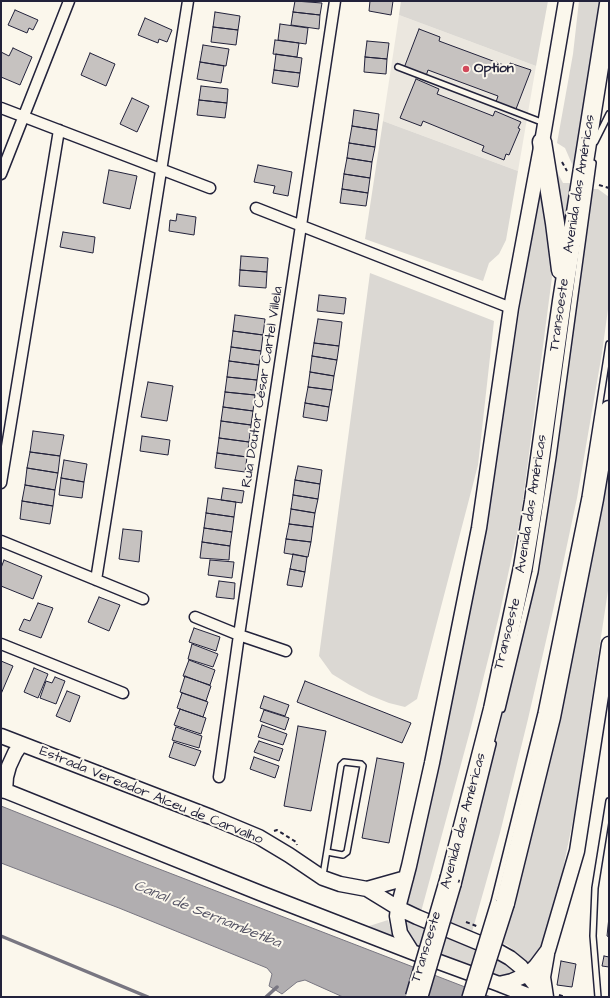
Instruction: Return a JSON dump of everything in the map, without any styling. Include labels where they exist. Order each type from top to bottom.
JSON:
[{"type":"highway","name":"Avenida das Américas","points":[[415,997],[454,881],[523,567],[534,501],[562,301],[609,4]]},
{"type":"highway","points":[[542,142],[560,261],[562,301]]},
{"type":"highway","points":[[475,997],[499,902],[551,716],[594,499],[609,410]]},
{"type":"main road","points":[[412,952],[400,933],[397,916],[398,908],[449,682],[479,528],[511,308],[542,142],[566,1]]},
{"type":"main road","points":[[546,997],[543,977],[548,950],[577,851],[609,644]]},
{"type":"main road","name":"Estrada Vereador Alceu de Carvalho","points":[[1,736],[259,837],[289,855],[322,878],[340,884],[367,889],[398,908],[494,949],[510,958],[528,974],[546,997]]},
{"type":"main road","points":[[21,744],[9,766],[3,790],[412,952],[532,997]]},
{"type":"main road","points":[[367,889],[406,878]]},
{"type":"main road","points":[[499,984],[512,981],[528,974],[548,950]]},
{"type":"street","points":[[1,174],[69,1]]},
{"type":"street","points":[[96,580],[188,1]]},
{"type":"street","name":"Rua Doutor César Cartel Villela","points":[[219,777],[335,1]]},
{"type":"street","points":[[1,108],[210,188]]},
{"type":"street","points":[[1,483],[59,130]]},
{"type":"street","points":[[256,208],[500,305],[511,308]]},
{"type":"street","points":[[1,541],[142,599]]},
{"type":"street","points":[[195,617],[286,651]]},
{"type":"street","points":[[1,644],[123,692]]},
{"type":"lane","points":[[398,67],[545,123]]},
{"type":"lane","points":[[595,142],[609,114]]},
{"type":"lane","points":[[594,149],[599,120]]},
{"type":"lane","name":"Transoeste","points":[[501,712],[535,572],[554,449],[594,155]]},
{"type":"lane","points":[[465,997],[499,902],[542,706],[585,497],[609,344]]},
{"type":"lane","name":"Transoeste","points":[[424,997],[454,881],[494,742]]},
{"type":"lane","points":[[322,878],[341,765],[344,762],[361,764],[363,766],[347,852],[343,855],[327,852]]},
{"type":"lane","points":[[598,997],[593,936],[595,888],[609,802]]},
{"type":"path","points":[[597,185],[609,188]]},
{"type":"shaded area","points":[[401,1],[548,1],[536,66],[399,15]]},
{"type":"shaded area","points":[[579,1],[600,1],[575,171],[565,148],[557,143],[573,54]]},
{"type":"shaded area","points":[[399,15],[536,66],[518,171],[383,121]]},
{"type":"shaded area","points":[[383,121],[518,171],[506,240],[499,254],[489,263],[483,281],[365,239]]},
{"type":"shaded area","points":[[553,164],[563,183],[573,183],[563,253]]},
{"type":"shaded area","points":[[541,183],[552,277],[521,515],[499,616],[470,731],[421,912],[401,908],[415,861],[440,764],[464,630],[489,510],[520,307]]},
{"type":"shaded area","points":[[592,189],[598,189],[609,197],[609,302],[602,353],[577,498],[554,606],[500,833],[472,932],[450,922],[537,575]]},
{"type":"shaded area","points":[[370,273],[494,321],[478,465],[417,699],[405,707],[389,703],[369,695],[350,685],[332,674],[319,656]]},
{"type":"shaded area","points":[[609,443],[609,584],[574,815],[562,874],[542,948],[529,966],[507,945],[496,942]]},
{"type":"shaded area","points":[[401,918],[418,922],[494,953],[519,972],[503,977],[494,977],[417,945],[408,938]]},
{"type":"shaded area","points":[[388,920],[394,939],[363,928]]},
{"type":"water","name":"Canal de Sernambetiba","points":[[1,806],[141,862],[491,997],[343,997],[305,980],[297,982],[282,994],[269,986],[272,974],[267,968],[119,908],[1,863]]},
{"type":"building","points":[[295,1],[322,3],[320,15],[293,12]]},
{"type":"building","points":[[370,1],[393,1],[391,15],[369,11]]},
{"type":"building","points":[[15,10],[38,20],[33,30],[29,28],[27,33],[8,25]]},
{"type":"building","points":[[215,12],[240,16],[238,30],[213,27]]},
{"type":"building","points":[[293,12],[320,15],[319,29],[291,25]]},
{"type":"building","points":[[145,18],[172,30],[167,42],[159,39],[158,43],[138,35]]},
{"type":"building","points":[[280,24],[308,28],[306,44],[278,40]]},
{"type":"building","points":[[213,27],[238,30],[236,45],[211,42]]},
{"type":"building","name":"Option","points":[[419,29],[440,37],[439,41],[509,67],[510,63],[531,70],[516,109],[496,102],[498,96],[428,70],[426,76],[404,68]]},
{"type":"building","points":[[275,40],[299,43],[297,57],[273,54]]},
{"type":"building","points":[[367,41],[389,43],[387,59],[365,57]]},
{"type":"building","points":[[203,45],[229,49],[226,66],[200,62]]},
{"type":"building","points":[[13,48],[32,57],[20,85],[1,77],[1,52],[9,56]]},
{"type":"building","points":[[90,53],[115,64],[106,86],[81,75]]},
{"type":"building","points":[[276,54],[302,58],[300,73],[274,70]]},
{"type":"building","points":[[365,57],[387,59],[386,74],[364,72]]},
{"type":"building","points":[[200,62],[224,66],[221,83],[197,79]]},
{"type":"building","points":[[274,70],[300,73],[298,87],[272,83]]},
{"type":"building","points":[[416,79],[439,89],[437,94],[493,116],[495,111],[521,122],[518,128],[520,129],[509,155],[506,154],[504,160],[482,151],[484,146],[423,121],[421,126],[400,118]]},
{"type":"building","points":[[201,86],[228,89],[227,103],[199,100]]},
{"type":"building","points":[[132,98],[149,106],[137,132],[120,124]]},
{"type":"building","points":[[199,100],[227,103],[225,118],[197,115]]},
{"type":"building","points":[[354,110],[379,114],[377,130],[352,126]]},
{"type":"building","points":[[352,126],[377,130],[375,147],[349,143]]},
{"type":"building","points":[[349,143],[375,147],[372,162],[347,158]]},
{"type":"building","points":[[347,158],[372,162],[370,178],[344,174]]},
{"type":"building","points":[[258,165],[292,172],[288,196],[273,193],[275,186],[254,182]]},
{"type":"building","points":[[109,170],[137,176],[130,209],[103,203]]},
{"type":"building","points":[[344,174],[370,178],[368,193],[342,189]]},
{"type":"building","points":[[342,189],[368,193],[366,206],[340,203]]},
{"type":"building","points":[[177,214],[196,217],[194,235],[169,231],[170,220],[176,221]]},
{"type":"building","points":[[63,232],[95,237],[93,253],[60,247]]},
{"type":"building","points":[[241,256],[268,258],[267,272],[240,270]]},
{"type":"building","points":[[240,270],[267,272],[266,288],[239,286]]},
{"type":"building","points":[[319,295],[346,298],[344,314],[317,311]]},
{"type":"building","points":[[235,315],[265,319],[263,335],[233,331]]},
{"type":"building","points":[[318,319],[342,322],[339,346],[314,343]]},
{"type":"building","points":[[233,331],[263,335],[261,351],[231,347]]},
{"type":"building","points":[[314,343],[339,346],[337,360],[312,356]]},
{"type":"building","points":[[231,347],[261,351],[259,365],[229,361]]},
{"type":"building","points":[[312,356],[337,360],[334,376],[310,372]]},
{"type":"building","points":[[229,361],[259,365],[257,380],[227,377]]},
{"type":"building","points":[[310,372],[334,376],[332,390],[308,387]]},
{"type":"building","points":[[227,377],[257,380],[255,395],[225,392]]},
{"type":"building","points":[[148,382],[173,386],[167,421],[141,417]]},
{"type":"building","points":[[308,387],[332,390],[329,407],[305,403]]},
{"type":"building","points":[[225,392],[255,395],[253,411],[223,407]]},
{"type":"building","points":[[305,403],[329,407],[327,421],[303,417]]},
{"type":"building","points":[[223,407],[253,411],[251,425],[221,421]]},
{"type":"building","points":[[221,421],[251,425],[249,442],[219,438]]},
{"type":"building","points":[[33,431],[64,435],[60,456],[30,452]]},
{"type":"building","points":[[142,436],[170,440],[168,455],[140,451]]},
{"type":"building","points":[[219,438],[249,442],[247,457],[217,453]]},
{"type":"building","points":[[30,452],[60,456],[58,473],[27,468]]},
{"type":"building","points":[[217,453],[247,457],[245,472],[215,468]]},
{"type":"building","points":[[64,460],[87,464],[84,482],[61,478]]},
{"type":"building","points":[[298,466],[322,470],[320,484],[295,480]]},
{"type":"building","points":[[27,468],[58,473],[55,490],[25,485]]},
{"type":"building","points":[[61,478],[84,482],[82,498],[59,495]]},
{"type":"building","points":[[295,480],[320,484],[318,499],[293,495]]},
{"type":"building","points":[[25,485],[55,490],[53,506],[22,501]]},
{"type":"building","points":[[223,488],[244,491],[242,503],[221,500]]},
{"type":"building","points":[[293,495],[318,499],[315,513],[291,509]]},
{"type":"building","points":[[208,498],[236,502],[234,517],[206,513]]},
{"type":"building","points":[[22,501],[53,506],[50,524],[20,519]]},
{"type":"building","points":[[291,509],[315,513],[313,527],[289,524]]},
{"type":"building","points":[[206,513],[234,517],[232,532],[204,528]]},
{"type":"building","points":[[289,524],[313,527],[311,542],[286,539]]},
{"type":"building","points":[[204,528],[232,532],[230,546],[202,542]]},
{"type":"building","points":[[123,529],[142,531],[139,562],[119,559]]},
{"type":"building","points":[[286,539],[311,542],[308,557],[284,553]]},
{"type":"building","points":[[202,542],[230,546],[229,560],[200,558]]},
{"type":"building","points":[[293,554],[307,557],[305,572],[290,569]]},
{"type":"building","points":[[4,560],[42,576],[33,599],[1,586],[1,568]]},
{"type":"building","points":[[210,560],[234,562],[232,578],[208,575]]},
{"type":"building","points":[[290,569],[305,572],[302,587],[287,585]]},
{"type":"building","points":[[219,581],[235,583],[234,599],[216,597]]},
{"type":"building","points":[[99,597],[120,605],[109,631],[88,622]]},
{"type":"building","points":[[38,603],[53,608],[41,638],[19,630],[24,619],[30,621]]},
{"type":"building","points":[[194,628],[220,637],[216,651],[189,642]]},
{"type":"building","points":[[192,644],[218,654],[213,667],[188,659]]},
{"type":"building","points":[[189,660],[215,670],[210,685],[183,676]]},
{"type":"building","points":[[1,661],[13,666],[1,694]]},
{"type":"building","points":[[34,668],[48,674],[38,698],[24,692]]},
{"type":"building","points":[[185,676],[211,686],[206,701],[180,692]]},
{"type":"building","points":[[55,677],[65,681],[56,704],[40,698],[46,681],[52,683]]},
{"type":"building","points":[[305,681],[411,723],[402,743],[297,702]]},
{"type":"building","points":[[67,691],[80,696],[70,722],[56,716]]},
{"type":"building","points":[[182,693],[208,702],[203,717],[177,708]]},
{"type":"building","points":[[264,696],[289,705],[285,716],[260,708]]},
{"type":"building","points":[[180,709],[206,718],[201,734],[174,725]]},
{"type":"building","points":[[264,710],[289,718],[285,730],[260,721]]},
{"type":"building","points":[[262,725],[287,734],[283,745],[258,737]]},
{"type":"building","points":[[298,726],[326,731],[311,811],[284,806]]},
{"type":"building","points":[[176,727],[202,736],[199,748],[172,740]]},
{"type":"building","points":[[259,741],[283,749],[279,761],[254,752]]},
{"type":"building","points":[[174,742],[201,751],[195,766],[169,757]]},
{"type":"building","points":[[254,757],[279,766],[275,778],[250,769]]},
{"type":"building","points":[[377,758],[404,763],[389,843],[362,838]]},
{"type":"building","points":[[609,917],[609,937],[607,936]]},
{"type":"building","points":[[604,956],[609,957],[609,967],[602,966]]},
{"type":"building","points":[[561,961],[576,964],[572,987],[557,985]]},
{"type":"waterway","points":[[1,936],[148,997]]},
{"type":"waterway","points":[[266,997],[277,987]]},
{"type":"place","name":"Option","points":[[466,69]]}]
